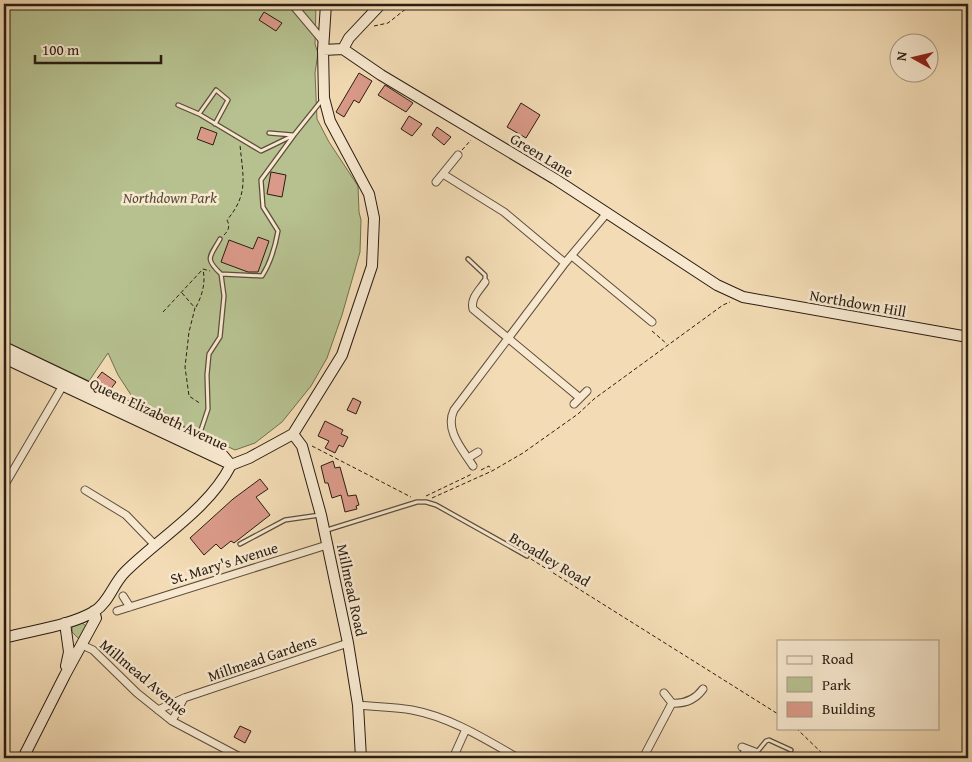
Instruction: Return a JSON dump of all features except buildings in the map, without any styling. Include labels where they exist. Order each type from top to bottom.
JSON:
[{"type":"main road","points":[[4,638],[65,623],[85,616],[102,607],[123,574],[154,544],[210,496],[222,482],[231,465],[249,458],[294,434],[342,356],[372,266],[374,218],[368,194],[330,121],[324,98],[323,46],[326,4]]},
{"type":"main road","points":[[323,46],[342,49],[349,38],[381,4]]},
{"type":"main road","name":"Green Lane","points":[[342,49],[380,75],[547,174],[717,285],[743,297]]},
{"type":"main road","name":"Northdown Hill","points":[[743,297],[968,337]]},
{"type":"main road","name":"Queen Elizabeth Avenue","points":[[4,347],[66,382]]},
{"type":"main road","name":"Queen Elizabeth Avenue","points":[[4,358],[66,382],[162,427],[231,465]]},
{"type":"main road","name":"Queen Elizabeth Avenue","points":[[162,427],[198,440],[221,453],[231,465]]},
{"type":"main road","name":"Millmead Road","points":[[294,434],[302,446],[321,515],[348,643],[358,705],[360,758]]},
{"type":"main road","points":[[23,758],[64,675],[96,618],[94,611]]},
{"type":"main road","points":[[64,675],[69,652],[65,623]]},
{"type":"street","points":[[292,4],[323,46]]},
{"type":"street","points":[[436,182],[458,155]]},
{"type":"street","points":[[443,174],[504,212],[566,263]]},
{"type":"street","points":[[473,466],[452,430],[451,416],[566,263],[607,213]]},
{"type":"street","points":[[572,256],[652,322]]},
{"type":"street","points":[[485,282],[473,298],[472,304],[474,309],[508,339],[524,349],[580,398]]},
{"type":"street","points":[[4,486],[66,382]]},
{"type":"street","points":[[574,404],[587,391]]},
{"type":"street","points":[[468,458],[478,452]]},
{"type":"street","points":[[85,490],[126,515],[154,544]]},
{"type":"street","name":"St. Mary's Avenue","points":[[117,611],[327,545]]},
{"type":"street","points":[[123,596],[130,607]]},
{"type":"street","name":"Millmead Gardens","points":[[158,710],[184,698],[348,643]]},
{"type":"street","name":"Millmead Avenue","points":[[82,645],[93,650],[137,693],[172,721],[242,758]]},
{"type":"street","points":[[664,694],[672,703],[681,704],[696,698],[703,689]]},
{"type":"street","points":[[172,721],[184,698]]},
{"type":"street","points":[[643,758],[672,703]]},
{"type":"street","points":[[358,705],[413,710],[444,719],[518,758]]},
{"type":"street","points":[[453,758],[466,729]]},
{"type":"street","points":[[741,758],[744,748],[755,752]]},
{"type":"lane","points":[[199,114],[216,90],[228,100],[215,124]]},
{"type":"lane","points":[[220,239],[210,264],[221,274],[262,276],[273,254],[278,231],[263,207],[261,180],[324,98]]},
{"type":"lane","points":[[178,105],[199,114],[261,151],[294,135]]},
{"type":"lane","points":[[269,133],[294,135]]},
{"type":"lane","points":[[468,260],[485,275],[485,282]]},
{"type":"lane","points":[[198,440],[208,409],[207,375],[209,354],[220,337],[224,296],[221,274]]},
{"type":"lane","points":[[324,531],[416,502]]},
{"type":"lane","name":"Broadley Road","points":[[416,502],[436,505],[527,556]]},
{"type":"lane","points":[[240,544],[285,520],[321,515]]},
{"type":"lane","points":[[68,640],[82,645]]},
{"type":"lane","points":[[755,752],[758,752],[766,741],[769,740],[791,750]]},
{"type":"path","points":[[364,22],[375,27],[388,23],[412,4]]},
{"type":"path","points":[[458,155],[476,133]]},
{"type":"path","points":[[220,239],[227,232],[229,224],[227,220],[240,201],[243,184],[239,138]]},
{"type":"path","points":[[163,312],[203,269],[201,298],[195,308],[189,332],[185,367],[189,396],[208,409]]},
{"type":"path","points":[[182,293],[195,308]]},
{"type":"path","points":[[652,322],[648,327],[668,345]]},
{"type":"path","points":[[302,446],[315,446],[409,496],[416,502],[424,496],[489,466],[492,471]]},
{"type":"path","name":"Broadley Road","points":[[527,556],[777,713]]},
{"type":"path","points":[[798,730],[828,758]]},
{"type":"green space","name":"Northdown Park","points":[[4,4],[316,4],[315,44],[318,53],[315,73],[317,119],[329,142],[358,186],[361,220],[360,252],[342,315],[327,358],[311,386],[282,422],[255,443],[235,450],[137,404],[118,375],[108,353],[89,381],[4,341]]},
{"type":"green space","points":[[81,622],[86,626],[82,639],[72,632],[72,626]]}]
